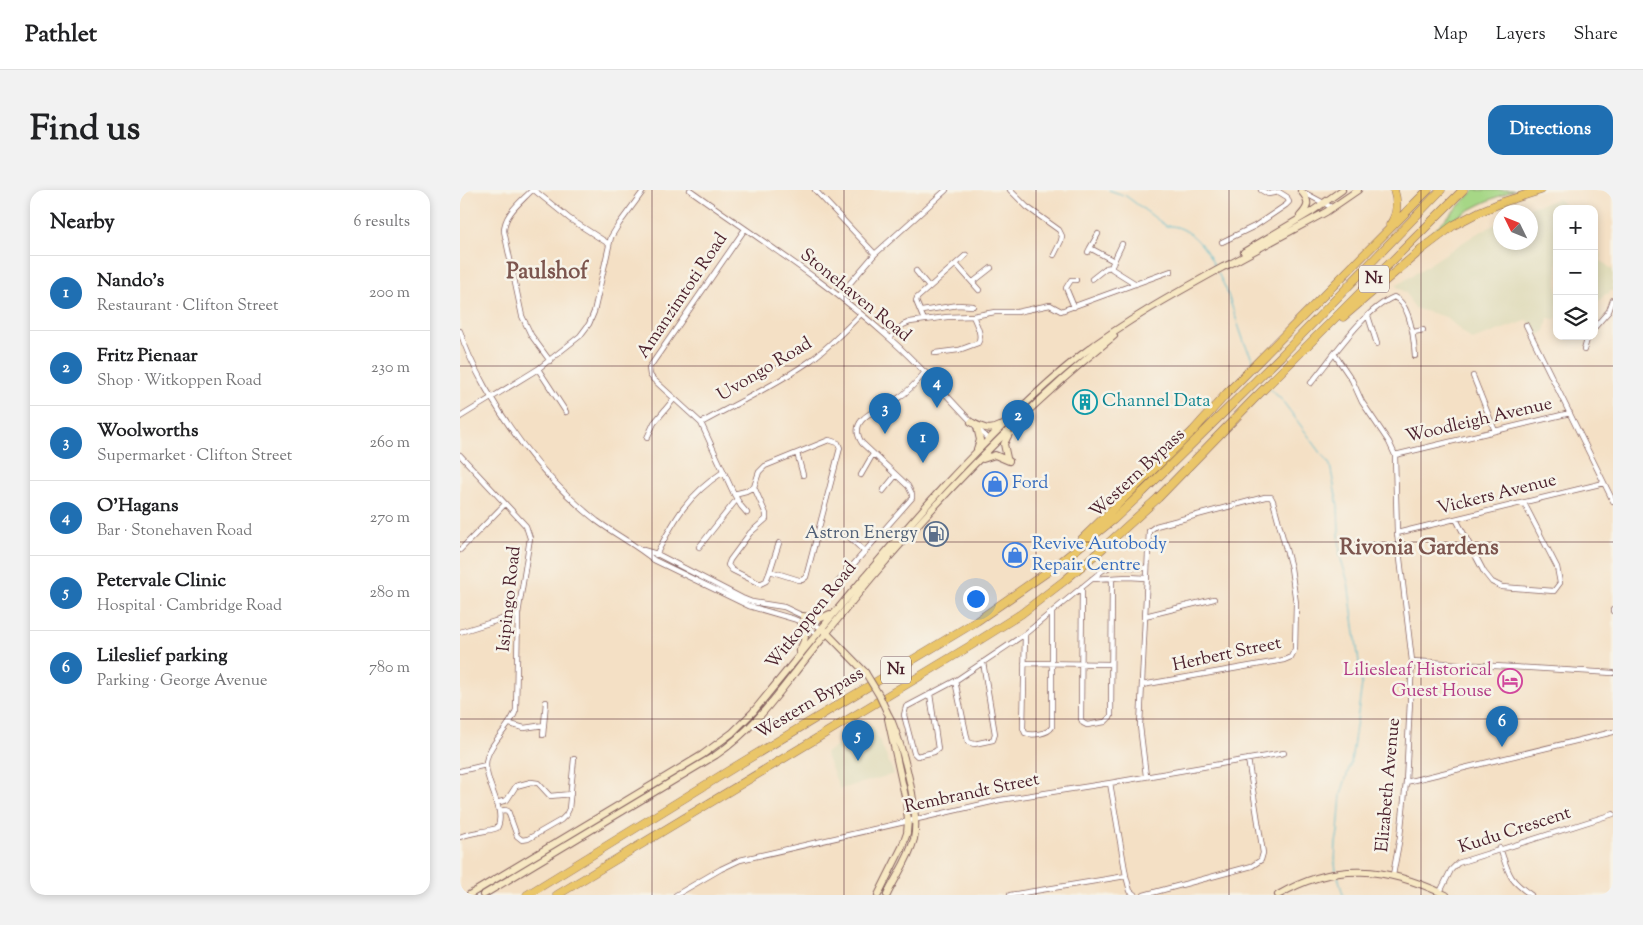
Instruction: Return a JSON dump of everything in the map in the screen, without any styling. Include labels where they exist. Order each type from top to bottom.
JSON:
[{"type":"highway","points":[[1373,246],[1394,219],[1397,200],[1393,190]]},
{"type":"highway","points":[[1063,560],[1193,431],[1227,393],[1428,190]]},
{"type":"highway","name":"Western Bypass","points":[[527,895],[977,621],[1063,560],[1113,520],[1234,403],[1441,190]]},
{"type":"highway","name":"Western Bypass","points":[[557,895],[1021,614],[1064,581],[1158,498],[1288,369],[1463,190]]},
{"type":"highway","points":[[1288,369],[1340,319],[1421,250],[1454,226],[1479,212],[1503,202],[1541,190]]},
{"type":"main road","name":"Witkoppen Road","points":[[1221,268],[1228,261],[1324,203],[1342,190]]},
{"type":"main road","name":"Witkoppen Road","points":[[483,895],[727,747],[758,718],[822,634],[837,608],[881,556],[970,458],[1079,356],[1121,326],[1199,280],[1333,208],[1358,190]]},
{"type":"main road","points":[[1283,228],[1304,212],[1307,207],[1307,200],[1300,191]]},
{"type":"main road","name":"Witkoppen Road","points":[[469,895],[721,742],[748,717],[786,671],[822,634],[940,500],[970,469],[1017,422],[1082,362],[1144,313]]},
{"type":"main road","points":[[971,422],[991,429],[1009,420]]},
{"type":"main road","points":[[970,469],[991,455],[1008,460],[1004,443],[1017,422]]},
{"type":"main road","points":[[970,458],[979,444],[977,428]]},
{"type":"main road","points":[[786,671],[805,640],[802,619],[825,618],[837,608]]},
{"type":"main road","points":[[822,634],[838,646],[865,672],[892,720],[902,753],[914,802],[916,819],[912,846],[887,895]]},
{"type":"main road","points":[[878,895],[902,847],[907,833],[908,821],[906,801],[887,713]]},
{"type":"main road","points":[[1278,895],[1313,878],[1332,874],[1369,871],[1417,882],[1443,894]]},
{"type":"street","points":[[550,361],[531,335],[522,316],[504,231],[504,225],[508,216],[533,190],[570,219],[609,244]]},
{"type":"street","points":[[460,417],[550,361],[580,336],[592,319],[609,244],[614,231],[644,190]]},
{"type":"street","name":"Stonehaven Road","points":[[690,190],[839,296],[890,338],[926,372],[971,422],[995,445]]},
{"type":"street","points":[[815,190],[875,254]]},
{"type":"street","points":[[839,296],[875,254],[946,190]]},
{"type":"street","points":[[1010,190],[1027,207],[1059,230],[1062,236],[1054,255]]},
{"type":"street","points":[[1222,242],[1255,226],[1286,206],[1289,202],[1287,197],[1279,192],[1268,194],[1262,190]]},
{"type":"street","points":[[1300,191],[1333,208]]},
{"type":"street","name":"Amanzimtoti Road","points":[[744,229],[649,368],[653,379],[700,423],[734,494],[748,513]]},
{"type":"street","points":[[1098,234],[1089,250],[1114,261]]},
{"type":"street","points":[[1112,267],[1122,244]]},
{"type":"street","points":[[924,320],[922,311],[916,301],[917,298],[966,255]]},
{"type":"street","points":[[956,264],[979,290]]},
{"type":"street","points":[[1092,279],[1104,269],[1112,267]]},
{"type":"street","points":[[1112,267],[1115,271],[1136,284]]},
{"type":"street","points":[[973,282],[990,268]]},
{"type":"street","points":[[890,338],[906,323],[924,320],[995,312],[1017,312],[1048,306],[1052,306],[1061,312],[1171,271]]},
{"type":"street","points":[[916,272],[930,287]]},
{"type":"street","points":[[1074,307],[1066,288],[1071,280],[1076,280]]},
{"type":"street","points":[[1311,384],[1368,316],[1388,300],[1395,297],[1408,316],[1414,332],[1415,356]]},
{"type":"street","points":[[1598,323],[1609,311],[1612,302]]},
{"type":"street","points":[[922,311],[958,305],[973,306]]},
{"type":"street","name":"Uvongo Road","points":[[700,423],[772,384],[811,360],[861,314]]},
{"type":"street","points":[[935,353],[958,350],[978,343],[980,334],[972,316]]},
{"type":"street","points":[[1368,316],[1377,344]]},
{"type":"street","points":[[1526,325],[1613,501]]},
{"type":"street","points":[[1414,332],[1423,330]]},
{"type":"street","points":[[460,331],[471,361],[520,441],[554,481],[598,521],[642,549],[654,560],[749,606],[802,619],[822,634]]},
{"type":"street","points":[[1584,350],[1587,340]]},
{"type":"street","name":"Elizabeth Avenue","points":[[1335,355],[1396,455],[1397,533],[1412,661],[1406,782],[1400,837],[1393,875]]},
{"type":"street","points":[[538,369],[566,412]]},
{"type":"street","points":[[838,582],[912,498],[911,489],[862,444],[858,435],[862,420],[871,412],[902,396],[926,372]]},
{"type":"street","points":[[1473,376],[1494,431]]},
{"type":"street","points":[[647,438],[654,423],[674,399]]},
{"type":"street","name":"Woodleigh Avenue","points":[[1396,455],[1570,413]]},
{"type":"street","points":[[770,571],[799,580],[804,579],[807,575],[840,445],[835,441],[829,440],[797,452],[761,469],[756,476],[754,487],[766,514],[766,519],[750,533],[728,565],[732,570],[760,584],[764,583],[779,543]]},
{"type":"street","points":[[797,452],[803,475]]},
{"type":"street","points":[[861,475],[873,454]]},
{"type":"street","name":"Isipingo Road","points":[[460,455],[526,526],[530,538],[518,614],[514,717],[490,752],[486,765]]},
{"type":"street","points":[[654,560],[669,529],[685,505],[706,484],[723,472]]},
{"type":"street","points":[[883,490],[896,475]]},
{"type":"street","name":"Vickers Avenue","points":[[1397,533],[1604,483]]},
{"type":"street","points":[[734,494],[754,487]]},
{"type":"street","name":"Herbert Street","points":[[1142,685],[1284,660],[1291,657],[1295,643],[1294,585],[1274,501],[1271,497],[1153,527],[1148,533],[1140,726],[1146,776]]},
{"type":"street","points":[[699,547],[737,499]]},
{"type":"street","points":[[1456,519],[1484,572],[1492,582],[1502,587],[1554,591],[1560,583],[1557,567],[1524,503]]},
{"type":"street","points":[[460,541],[462,548],[505,504]]},
{"type":"street","points":[[846,533],[865,552]]},
{"type":"street","points":[[642,549],[657,554],[742,598],[752,602],[784,607],[822,634]]},
{"type":"street","points":[[930,694],[938,749],[934,752],[917,756],[914,752],[904,712],[908,705],[955,681],[1025,634],[1104,570],[1113,566],[1147,568]]},
{"type":"street","points":[[1082,587],[1082,719],[1083,723],[1087,725],[1106,722],[1110,719],[1112,578]]},
{"type":"street","points":[[1092,579],[1146,578]]},
{"type":"street","points":[[1145,616],[1214,599]]},
{"type":"street","points":[[1025,634],[1024,728],[1025,733],[1028,735],[1047,732],[1052,727],[1052,612]]},
{"type":"street","points":[[460,632],[518,614]]},
{"type":"street","points":[[1412,661],[1613,673]]},
{"type":"street","points":[[955,681],[968,742],[974,744],[993,740],[995,734],[983,662]]},
{"type":"street","points":[[1024,663],[1111,664]]},
{"type":"street","points":[[543,735],[546,702]]},
{"type":"street","points":[[510,724],[524,728],[544,725]]},
{"type":"street","points":[[1406,782],[1613,732]]},
{"type":"street","name":"Rembrandt Street","points":[[676,895],[740,860],[1000,800],[1110,783],[1284,752]]},
{"type":"street","points":[[499,812],[508,811],[518,836],[522,840],[564,818],[569,809],[574,759]]},
{"type":"street","points":[[1144,895],[1259,862],[1263,853],[1248,759]]},
{"type":"street","points":[[460,770],[486,765],[500,820],[497,828],[460,837]]},
{"type":"street","points":[[496,803],[507,800],[518,785],[531,782],[536,782],[550,796],[570,794]]},
{"type":"street","points":[[1110,783],[1126,876],[1129,888],[1134,894]]},
{"type":"street","name":"Kudu Crescent","points":[[1443,894],[1451,870],[1458,862],[1613,814]]},
{"type":"street","points":[[1500,848],[1511,878],[1532,895]]},
{"type":"street","points":[[1010,895],[1126,876]]},
{"type":"street","points":[[1054,888],[1057,894]]},
{"type":"shaded area","points":[[1559,199],[1564,205],[1553,205],[1553,319],[1548,318],[1545,331],[1537,336],[1528,320],[1472,340],[1446,317],[1414,308],[1406,293],[1396,286],[1476,234],[1493,226],[1493,250],[1538,250],[1538,205]]},
{"type":"shaded area","points":[[1598,250],[1602,256],[1600,260],[1613,270],[1613,291],[1605,294],[1598,302]]},
{"type":"shaded area","points":[[873,726],[894,774],[840,789],[825,753]]},
{"type":"green space","points":[[1475,190],[1515,190],[1469,210],[1427,237]]},
{"type":"waterway","points":[[1109,190],[1126,196],[1166,226],[1174,226],[1189,233],[1202,245],[1215,267]]},
{"type":"waterway","points":[[1218,273],[1226,289],[1244,342],[1254,362]]},
{"type":"waterway","points":[[1270,389],[1281,399],[1330,465],[1338,506],[1340,556],[1348,582],[1362,684],[1351,762],[1341,794],[1336,843],[1336,870]]},
{"type":"waterway","points":[[1338,876],[1343,895]]},
{"type":"place","name":"Channel Data","points":[[1085,402]]},
{"type":"place","name":"O'Hagans","points":[[937,408]]},
{"type":"place","name":"Woolworths","points":[[885,434]]},
{"type":"place","name":"Fritz Pienaar","points":[[1018,441]]},
{"type":"place","name":"Nando's","points":[[923,463]]},
{"type":"place","name":"Ford","points":[[995,484]]},
{"type":"place","name":"Astron Energy","points":[[936,534]]},
{"type":"place","name":"Revive Autobody Repair Centre","points":[[1015,555]]},
{"type":"place","name":"Liliesleaf Historical Guest House","points":[[1510,681]]},
{"type":"place","name":"Lileslief parking","points":[[1502,747]]},
{"type":"place","name":"Petervale Clinic","points":[[858,761]]},
{"type":"district","name":"Paulshof","points":[[547,273]]},
{"type":"district","name":"Rivonia Gardens","points":[[1419,549]]}]
